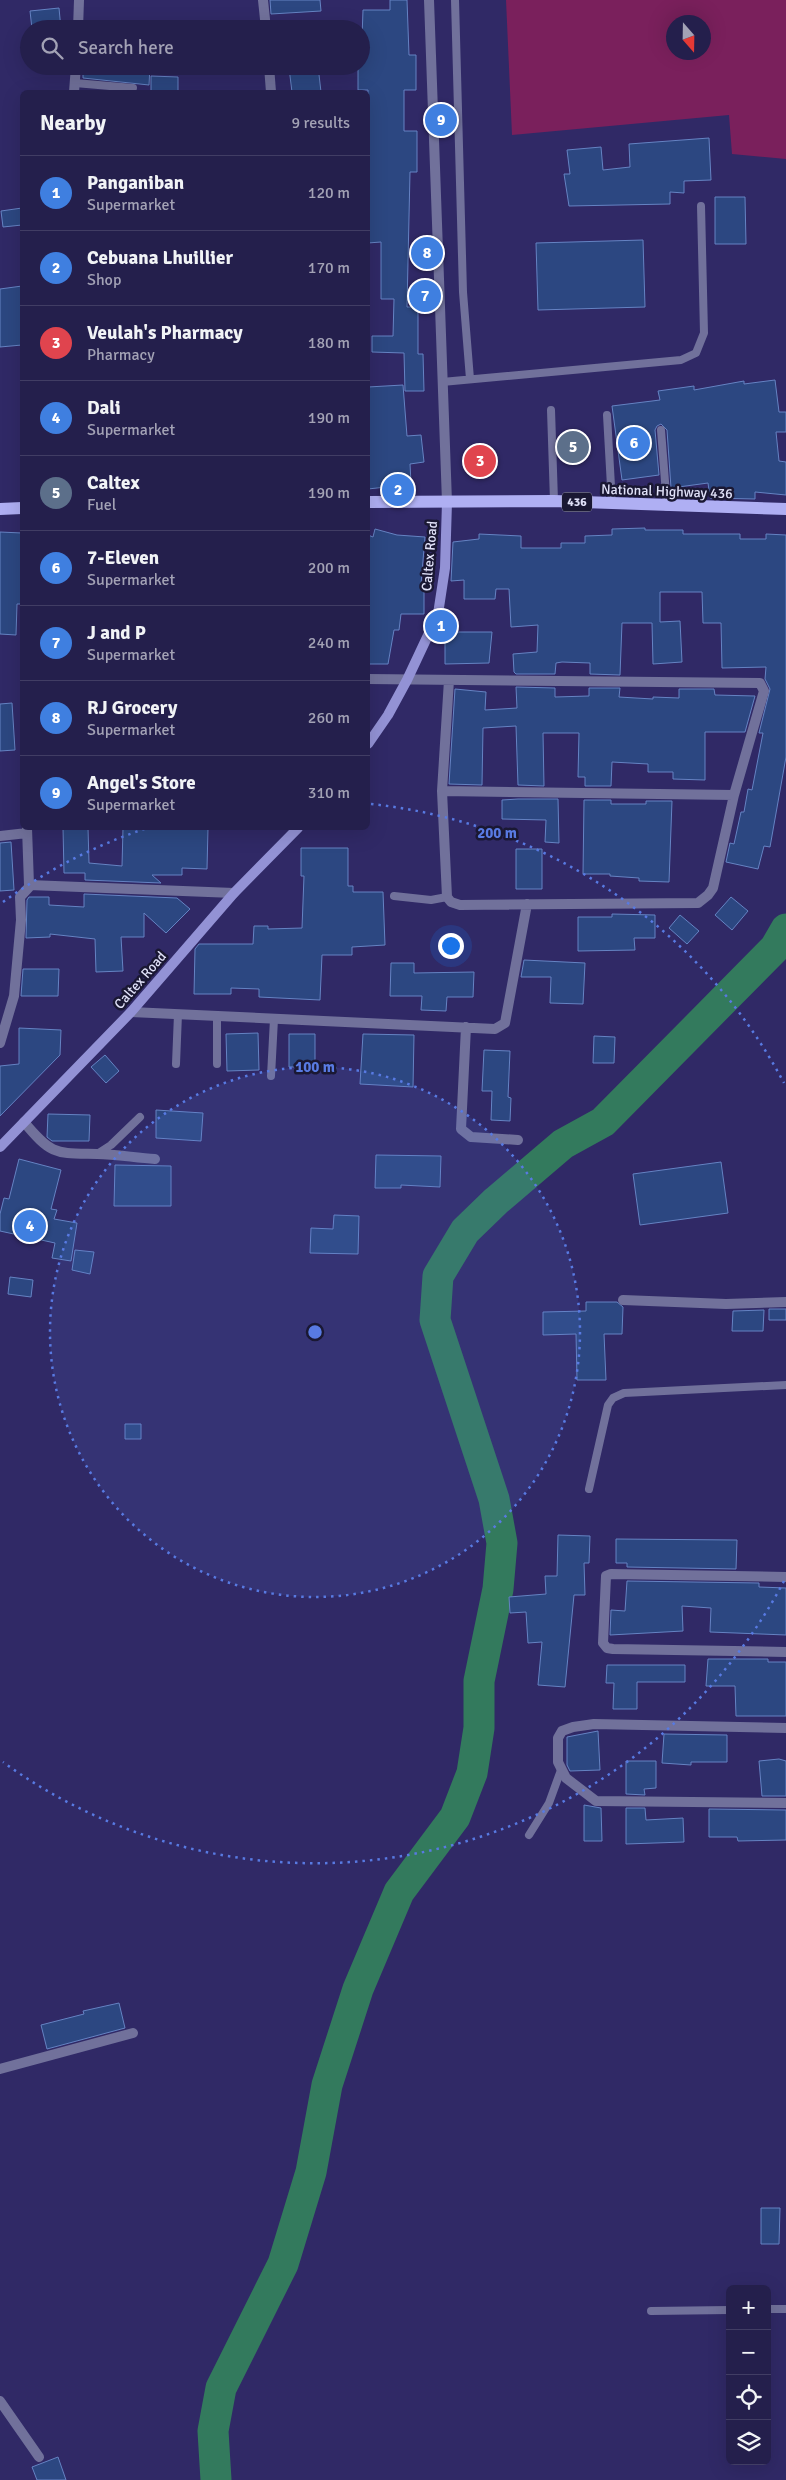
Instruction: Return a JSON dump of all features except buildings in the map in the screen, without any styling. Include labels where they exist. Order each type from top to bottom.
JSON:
[{"type":"main road","name":"National Highway 436","points":[[370,502],[554,501],[786,509]]},
{"type":"main road","points":[[0,509],[20,508]]},
{"type":"street","points":[[78,20],[79,0]]},
{"type":"street","points":[[263,0],[265,20]]},
{"type":"street","points":[[429,0],[447,502]]},
{"type":"street","points":[[74,88],[75,75]]},
{"type":"street","points":[[270,75],[272,90]]},
{"type":"street","name":"Caltex Road","points":[[370,741],[388,715],[407,680],[438,614],[444,568],[447,502]]},
{"type":"street","points":[[370,679],[760,683],[764,691],[734,795],[713,888],[708,895],[698,903],[460,905],[451,902],[447,897],[442,791],[449,680]]},
{"type":"street","points":[[442,791],[734,795]]},
{"type":"street","points":[[0,836],[27,830],[29,886],[31,886]]},
{"type":"street","name":"Caltex Road","points":[[0,1147],[131,1012],[234,893],[296,830]]},
{"type":"street","points":[[0,1044],[14,996],[21,920],[20,897],[31,886],[234,893]]},
{"type":"street","points":[[131,1012],[495,1029],[505,1023],[527,904]]},
{"type":"street","points":[[466,1027],[461,1130],[471,1137],[518,1140]]},
{"type":"street","points":[[24,1122],[39,1141],[54,1151],[71,1155],[98,1154],[155,1159]]},
{"type":"street","points":[[623,1300],[726,1304],[786,1302]]},
{"type":"street","points":[[786,1577],[611,1574],[606,1576],[603,1643],[607,1648],[613,1649],[786,1652]]},
{"type":"street","points":[[786,1728],[594,1724],[573,1727],[562,1732],[558,1738],[558,1762],[561,1770],[566,1778],[596,1801],[786,1803]]},
{"type":"street","points":[[0,2069],[133,2033]]},
{"type":"street","points":[[0,2401],[38,2457]]},
{"type":"lane","points":[[455,0],[463,292],[470,380]]},
{"type":"lane","points":[[74,88],[133,88]]},
{"type":"lane","points":[[442,382],[681,360],[696,352],[704,333],[701,206]]},
{"type":"lane","points":[[551,410],[554,501]]},
{"type":"lane","points":[[607,415],[612,504]]},
{"type":"lane","points":[[661,430],[668,506]]},
{"type":"lane","points":[[394,896],[431,900],[447,897]]},
{"type":"lane","points":[[176,1064],[178,1014]]},
{"type":"lane","points":[[217,1064],[218,1016]]},
{"type":"lane","points":[[271,1076],[274,1019]]},
{"type":"lane","points":[[98,1154],[111,1145],[140,1117]]},
{"type":"lane","points":[[589,1489],[608,1405],[613,1398],[624,1393],[786,1385]]},
{"type":"lane","points":[[529,1835],[549,1802],[561,1770]]},
{"type":"lane","points":[[771,2309],[786,2309]]},
{"type":"lane","points":[[652,2311],[726,2310]]},
{"type":"shaded area","points":[[506,0],[786,0],[786,159],[732,154],[729,115],[512,135]]},
{"type":"waterway","points":[[216,2480],[213,2431],[221,2388],[283,2264],[311,2172],[327,2085],[358,1989],[399,1892],[455,1817],[472,1773],[479,1728],[479,1681],[498,1589],[502,1543],[494,1499],[435,1320],[438,1276],[465,1231],[496,1201],[563,1144],[603,1122],[775,948],[786,929]]},
{"type":"place","name":"Angel's Store","points":[[441,120]]},
{"type":"place","name":"RJ Grocery","points":[[427,253]]},
{"type":"place","name":"J and P","points":[[425,296]]},
{"type":"place","name":"7-Eleven","points":[[634,443]]},
{"type":"place","name":"Caltex","points":[[573,447]]},
{"type":"place","name":"Veulah's Pharmacy","points":[[480,461]]},
{"type":"place","name":"Cebuana Lhuillier","points":[[398,490]]},
{"type":"place","name":"Panganiban","points":[[441,626]]},
{"type":"place","name":"Dali","points":[[30,1226]]}]
